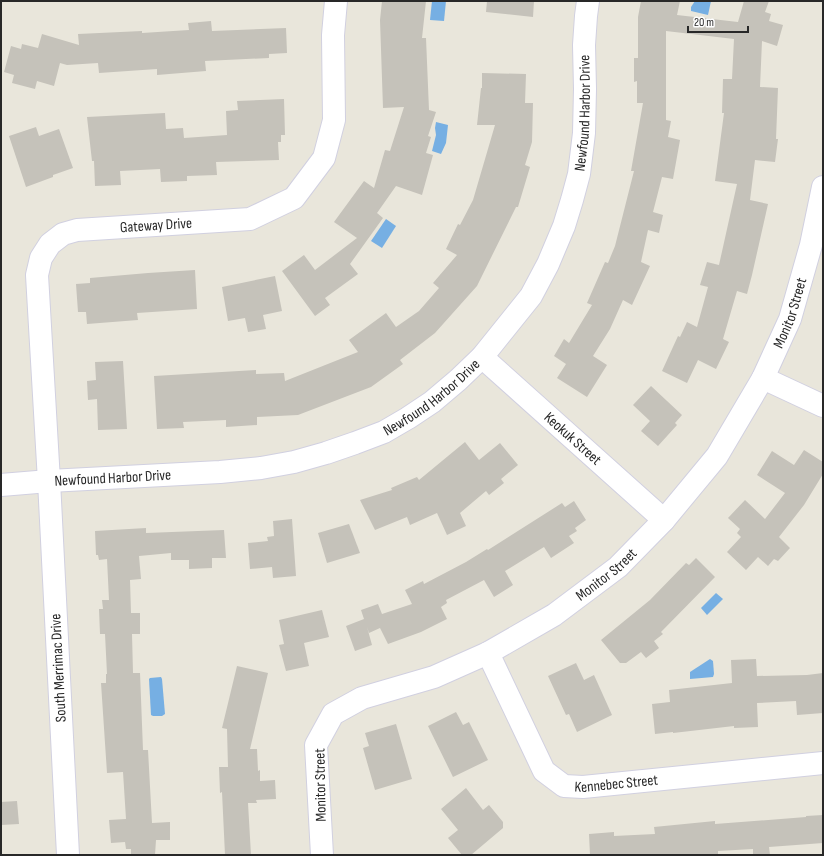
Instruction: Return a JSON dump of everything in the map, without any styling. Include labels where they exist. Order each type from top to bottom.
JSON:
[{"type":"street","name":"Gateway Drive","points":[[49,481],[37,275],[41,258],[50,244],[63,234],[77,230],[250,219],[294,198],[324,158],[334,120],[333,35],[336,1]]},
{"type":"street","name":"Newfound Harbor Drive","points":[[1,486],[49,481],[220,472],[261,468],[294,462],[355,444],[384,432],[408,418],[458,380],[482,357],[531,296],[548,264],[564,226],[579,174],[584,133],[584,45],[588,1]]},
{"type":"street","name":"Monitor Street","points":[[322,855],[316,745],[333,714],[362,698],[434,677],[488,653],[554,615],[618,567],[664,520],[717,456],[763,378],[790,319],[811,245],[823,187]]},
{"type":"street","name":"Keokuk Street","points":[[482,357],[664,520]]},
{"type":"street","points":[[763,378],[823,406]]},
{"type":"street","name":"South Merrimac Drive","points":[[49,481],[68,855]]},
{"type":"street","name":"Kennebec Street","points":[[488,653],[544,771],[564,786],[583,787],[823,763]]},
{"type":"water","points":[[432,1],[446,1],[444,21],[430,20]]},
{"type":"water","points":[[695,1],[711,1],[708,15],[691,11],[691,7]]},
{"type":"water","points":[[436,122],[448,125],[446,143],[441,154],[432,151],[436,135]]},
{"type":"water","points":[[386,219],[396,226],[382,248],[371,241]]},
{"type":"water","points":[[716,593],[723,599],[707,615],[701,608]]},
{"type":"water","points":[[710,659],[713,661],[713,677],[690,679],[690,672]]},
{"type":"water","points":[[161,677],[165,714],[162,716],[153,716],[151,715],[149,679]]},
{"type":"building","points":[[382,1],[426,1],[422,38],[426,38],[429,110],[436,112],[428,136],[431,137],[426,153],[433,155],[422,195],[396,186],[377,213],[383,218],[350,264],[358,274],[325,298],[330,305],[315,316],[282,271],[304,255],[315,270],[357,238],[334,222],[364,181],[374,188],[385,150],[390,151],[404,107],[383,108],[380,20]]},
{"type":"building","points":[[487,1],[534,1],[533,17],[486,12]]},
{"type":"building","points":[[641,1],[680,1],[677,15],[738,22],[744,1],[769,1],[765,12],[771,14],[769,21],[783,25],[777,46],[762,41],[760,87],[778,88],[776,139],[778,139],[775,162],[755,160],[750,200],[768,204],[747,294],[737,291],[723,339],[729,342],[716,369],[698,360],[687,383],[662,371],[678,336],[680,337],[687,322],[697,327],[708,287],[700,285],[707,262],[719,265],[737,184],[715,181],[724,113],[722,113],[723,79],[732,79],[734,39],[666,31],[666,120],[671,121],[668,137],[680,140],[673,179],[662,177],[653,212],[663,215],[659,233],[648,230],[641,262],[650,266],[632,305],[623,300],[610,329],[593,356],[607,365],[587,397],[557,378],[566,364],[554,356],[564,339],[569,343],[592,305],[587,303],[605,262],[608,263],[615,246],[634,171],[631,171],[643,103],[637,103],[637,81],[634,82],[634,58],[638,58],[638,17]]},
{"type":"building","points":[[211,21],[212,31],[286,28],[287,53],[269,54],[269,58],[205,61],[206,71],[157,75],[157,69],[99,73],[98,63],[67,65],[60,63],[54,86],[37,81],[35,89],[12,83],[14,75],[4,72],[11,46],[21,49],[22,44],[38,48],[42,34],[79,45],[78,34],[142,31],[142,33],[189,30],[188,23]]},
{"type":"building","points":[[482,73],[526,74],[525,103],[533,103],[532,142],[525,165],[530,167],[518,207],[516,207],[477,286],[435,333],[400,360],[403,364],[371,387],[298,415],[257,417],[257,425],[226,427],[226,420],[183,422],[184,428],[157,429],[154,376],[256,370],[256,374],[284,373],[285,381],[358,352],[349,340],[386,313],[396,327],[419,311],[439,288],[433,283],[457,255],[446,249],[458,224],[460,225],[473,200],[495,125],[477,125],[482,88]]},
{"type":"building","points":[[284,99],[285,135],[281,135],[281,142],[278,142],[279,160],[216,162],[217,175],[187,176],[187,181],[161,182],[160,169],[120,171],[121,185],[95,186],[94,161],[92,161],[87,117],[165,113],[166,129],[183,128],[184,138],[227,135],[226,111],[238,110],[237,101]]},
{"type":"building","points":[[36,127],[39,136],[59,129],[73,168],[26,187],[9,136]]},
{"type":"building","points":[[195,270],[197,309],[137,313],[138,320],[87,324],[86,312],[78,312],[76,284],[90,283],[90,278]]},
{"type":"building","points":[[275,276],[282,311],[263,315],[266,329],[248,332],[245,318],[228,321],[222,287]]},
{"type":"building","points":[[123,361],[127,429],[98,430],[97,399],[88,400],[87,381],[96,380],[95,362]]},
{"type":"building","points":[[651,386],[682,415],[675,423],[677,425],[658,446],[641,431],[650,421],[633,405]]},
{"type":"building","points":[[465,442],[479,460],[500,443],[518,465],[501,479],[504,483],[489,495],[486,491],[460,513],[466,526],[447,535],[437,513],[410,525],[407,517],[375,530],[360,500],[392,490],[391,488],[417,477],[419,480]]},
{"type":"building","points":[[804,450],[823,462],[823,474],[804,505],[779,537],[790,548],[778,561],[774,559],[768,566],[758,557],[746,570],[727,552],[741,537],[737,533],[740,529],[728,518],[745,500],[765,519],[785,493],[757,475],[772,451],[794,465]]},
{"type":"building","points":[[574,501],[586,520],[575,528],[577,531],[569,536],[574,543],[551,558],[544,547],[505,571],[513,585],[494,597],[484,580],[446,600],[447,603],[441,607],[447,619],[421,632],[388,644],[380,628],[369,633],[367,627],[372,645],[355,651],[346,626],[364,619],[361,610],[378,604],[382,614],[412,604],[405,590],[423,581],[424,584],[487,549],[488,550],[562,503],[565,507]]},
{"type":"building","points":[[292,519],[296,576],[273,578],[272,567],[250,569],[248,543],[268,541],[267,537],[274,536],[273,521]]},
{"type":"building","points":[[349,524],[360,553],[327,563],[318,533]]},
{"type":"building","points":[[146,528],[146,533],[224,530],[226,558],[212,558],[212,568],[189,569],[189,560],[171,560],[171,553],[139,556],[141,579],[130,580],[131,613],[140,613],[140,634],[132,634],[133,673],[140,673],[143,750],[148,750],[152,823],[170,822],[170,840],[156,840],[155,855],[131,855],[131,849],[126,849],[125,842],[111,843],[109,820],[126,819],[123,772],[107,773],[101,683],[106,683],[107,674],[105,634],[100,634],[99,609],[103,609],[102,600],[109,600],[107,559],[99,560],[98,555],[96,555],[95,531]]},
{"type":"building","points":[[696,558],[715,577],[661,632],[663,634],[654,641],[659,648],[646,658],[641,652],[626,663],[620,663],[601,640],[650,600],[686,563],[689,565]]},
{"type":"building","points":[[322,610],[329,637],[304,643],[309,666],[286,671],[279,645],[284,644],[279,620]]},
{"type":"building","points":[[756,659],[757,676],[807,675],[823,673],[823,713],[797,715],[796,701],[757,703],[758,727],[734,728],[734,726],[655,734],[652,704],[670,702],[669,690],[732,683],[731,660]]},
{"type":"building","points":[[576,663],[584,680],[594,675],[612,715],[577,732],[569,714],[566,715],[548,676]]},
{"type":"building","points":[[237,666],[268,673],[250,749],[257,749],[260,781],[275,780],[276,799],[256,800],[257,803],[248,803],[251,855],[225,855],[222,792],[220,793],[219,767],[228,767],[227,729],[222,728]]},
{"type":"building","points":[[456,712],[463,725],[469,722],[488,760],[453,777],[428,726]]},
{"type":"building","points":[[396,724],[412,779],[375,790],[363,748],[369,746],[365,733]]},
{"type":"building","points":[[466,788],[483,810],[489,805],[503,822],[503,828],[471,855],[462,855],[448,838],[458,830],[441,809]]},
{"type":"building","points":[[17,801],[19,824],[1,825],[1,802]]},
{"type":"building","points":[[823,815],[823,843],[769,847],[770,855],[753,855],[753,849],[718,851],[718,855],[590,855],[589,834],[614,832],[614,836],[655,834],[654,827],[715,821],[715,824]]}]
